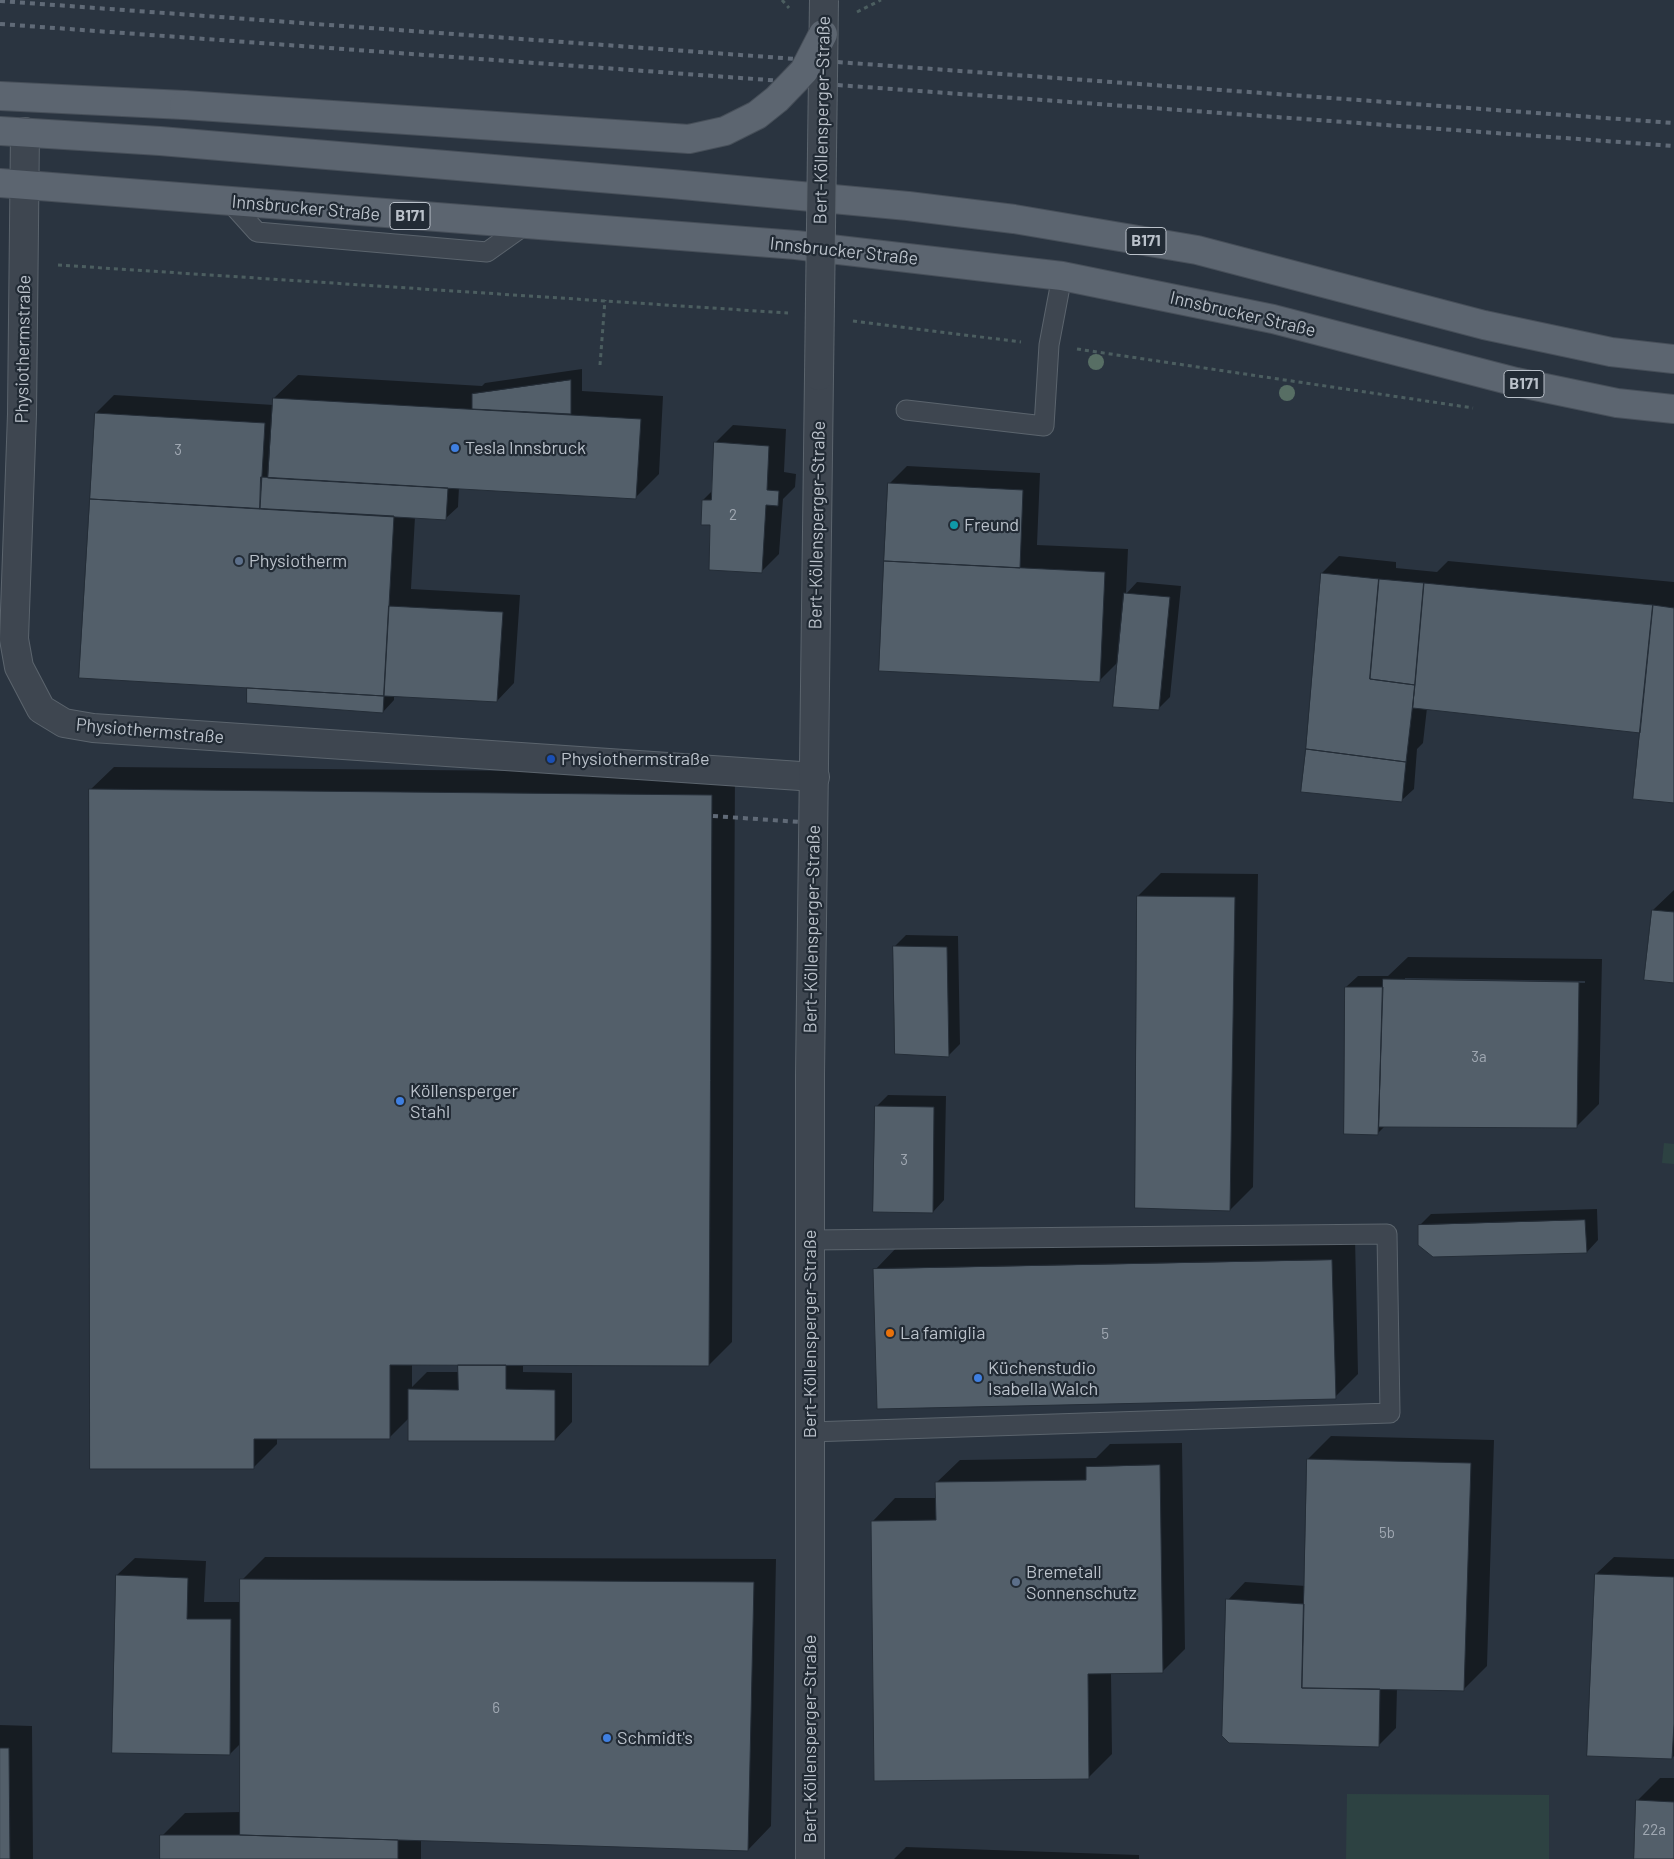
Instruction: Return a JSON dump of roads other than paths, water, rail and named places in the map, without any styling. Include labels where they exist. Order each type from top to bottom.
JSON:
[{"type":"main road","points":[[0,96],[184,105],[689,139],[725,131],[757,115],[777,99],[804,71],[823,34]]},
{"type":"main road","name":"B171","points":[[13,131],[160,141],[672,184],[908,206],[1014,219],[1197,250],[1484,325],[1611,352],[1674,359]]},
{"type":"main road","name":"Innsbrucker Straße","points":[[12,185],[796,245],[1062,276],[1273,319],[1516,382],[1617,403],[1674,409]]},
{"type":"street","name":"Bert-Köllensperger-Straße","points":[[810,1859],[810,1074],[824,0]]},
{"type":"street","name":"Physiothermstraße","points":[[13,131],[12,185],[24,263],[22,414],[14,639],[9,656],[19,666],[41,709],[64,723],[93,728],[815,777]]},
{"type":"lane","points":[[906,410],[1044,426],[1049,345],[1062,276]]},
{"type":"lane","points":[[810,1240],[1387,1234],[1390,1413],[810,1432]]},
{"type":"railway","points":[[0,1],[1674,123]]},
{"type":"railway","points":[[0,24],[1674,146]]},
{"type":"railway","points":[[713,816],[800,822]]},
{"type":"place","name":"Tesla Innsbruck","points":[[455,448]]},
{"type":"place","name":"Freund","points":[[954,525]]},
{"type":"place","name":"Physiotherm","points":[[239,561]]},
{"type":"place","name":"Physiothermstraße","points":[[551,759]]},
{"type":"place","name":"Köllensperger Stahl","points":[[400,1101]]},
{"type":"place","name":"La famiglia","points":[[890,1333]]},
{"type":"place","name":"Küchenstudio Isabella Walch","points":[[978,1378]]},
{"type":"place","name":"Bremetall Sonnenschutz","points":[[1016,1582]]},
{"type":"place","name":"Schmidt's","points":[[607,1738]]}]
